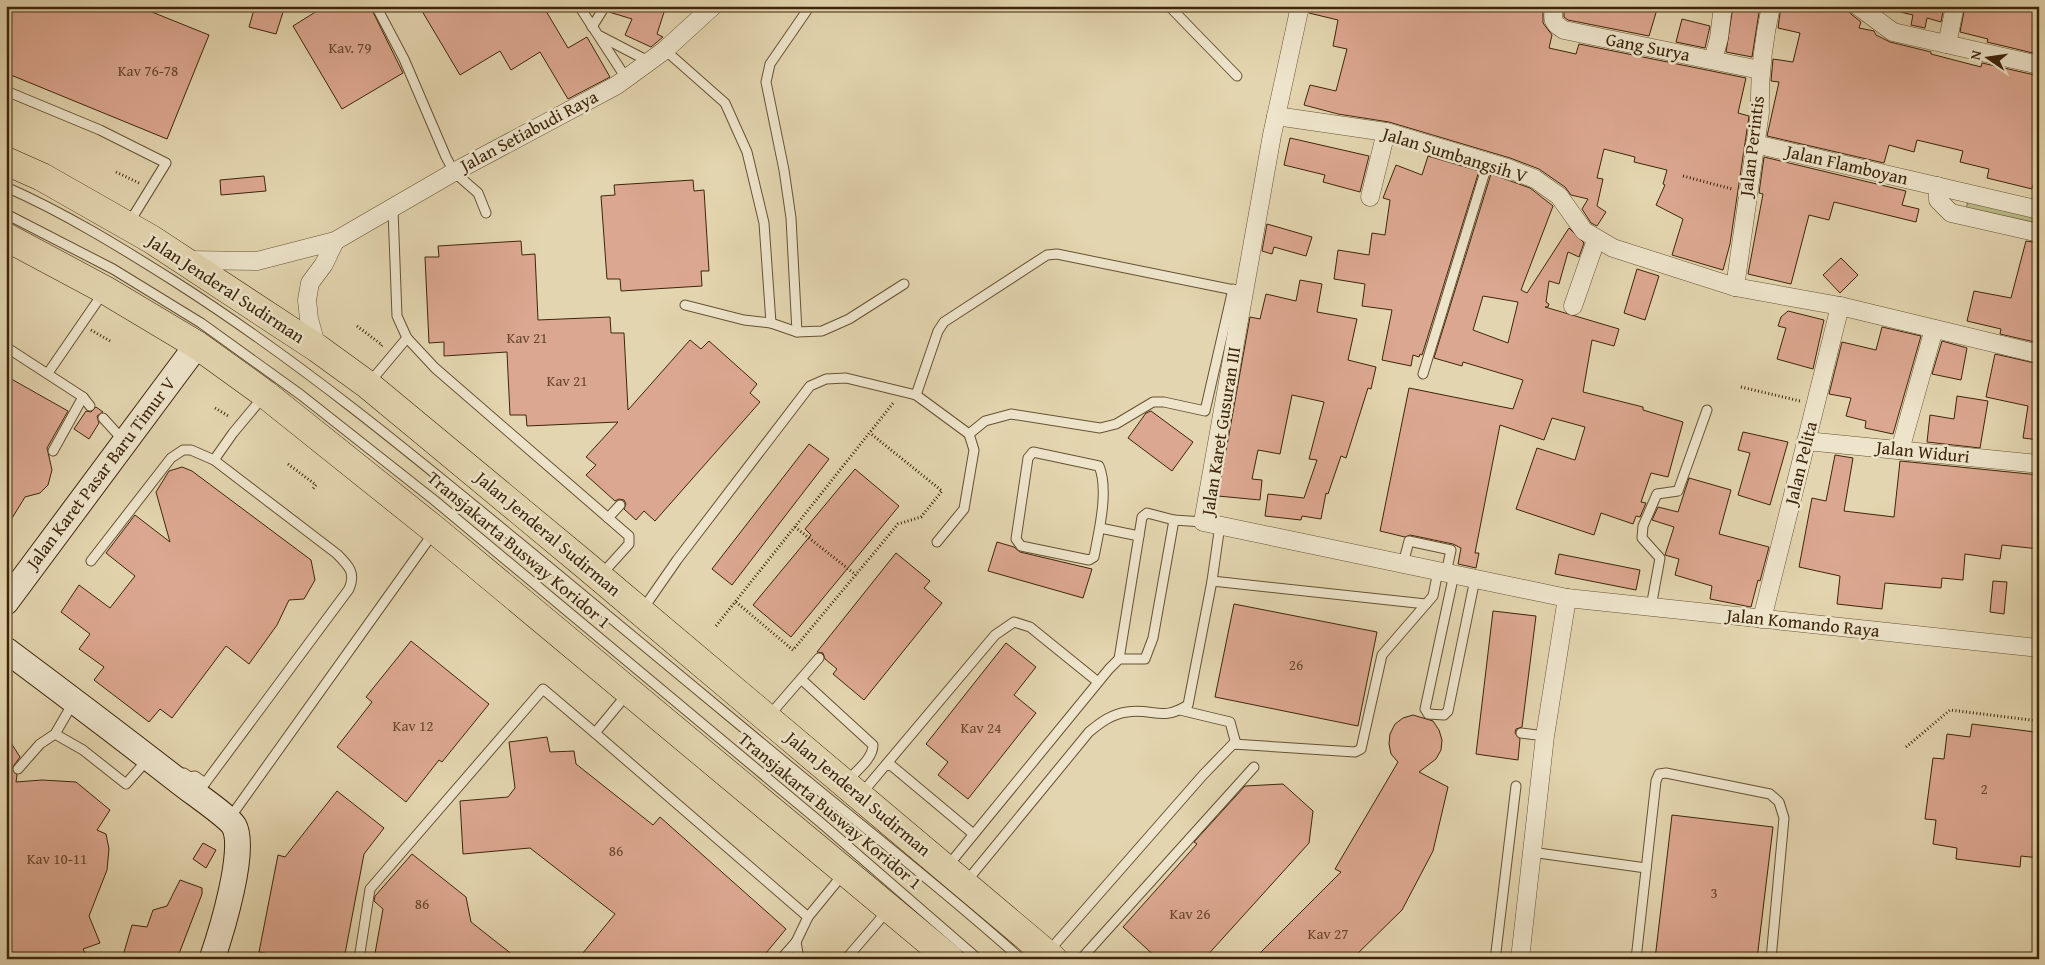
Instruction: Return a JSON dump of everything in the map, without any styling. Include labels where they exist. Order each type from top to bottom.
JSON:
[{"type":"main road","name":"Jalan Jenderal Sudirman","points":[[6,161],[42,177],[184,259],[368,385],[600,576],[640,612],[955,876],[1040,957]]},
{"type":"main road","points":[[6,237],[106,290],[197,345],[265,394],[435,530],[950,959]]},
{"type":"street","name":"Jalan Setiabudi Raya","points":[[184,259],[224,262],[257,261],[334,241],[393,210],[454,172],[626,78],[665,50],[713,6]]},
{"type":"street","name":"Jalan Karet Gusuran III","points":[[1300,6],[1239,290],[1211,523],[1567,598]]},
{"type":"street","name":"Gang Surya","points":[[1554,6],[1552,19],[1555,24],[1564,30],[1760,70]]},
{"type":"street","points":[[1713,60],[1724,6]]},
{"type":"street","name":"Jalan Perintis","points":[[1735,287],[1760,112],[1762,46],[1771,6]]},
{"type":"street","points":[[1858,6],[1894,32],[2039,65]]},
{"type":"street","points":[[1947,44],[1955,6]]},
{"type":"street","name":"Jalan Sumbangsih V","points":[[1276,116],[1386,132],[1488,162],[1535,180],[1559,196],[1584,231],[1596,240],[1614,248],[1735,287],[1792,299],[1840,306]]},
{"type":"street","points":[[1370,197],[1386,132]]},
{"type":"street","name":"Jalan Flamboyan","points":[[1755,144],[2039,210]]},
{"type":"street","points":[[1938,186],[1938,200],[1951,213],[2039,233]]},
{"type":"street","points":[[1573,306],[1596,240]]},
{"type":"street","points":[[316,348],[309,319],[307,300],[310,283],[324,264],[334,241]]},
{"type":"street","points":[[1840,306],[2039,354]]},
{"type":"street","name":"Jalan Pelita","points":[[1762,619],[1840,306]]},
{"type":"street","points":[[1900,450],[1934,329]]},
{"type":"street","name":"Jalan Karet Pasar Baru Timur V","points":[[6,602],[197,345]]},
{"type":"street","name":"Jalan Widuri","points":[[1806,441],[2039,464]]},
{"type":"street","points":[[1520,959],[1545,736],[1567,598]]},
{"type":"street","name":"Jalan Komando Raya","points":[[1567,598],[2039,648]]},
{"type":"street","points":[[6,650],[149,758],[190,781],[234,825],[238,840],[238,855],[224,922],[212,959]]},
{"type":"lane","points":[[376,6],[404,59],[432,128],[454,172],[478,193],[486,213]]},
{"type":"lane","points":[[580,6],[626,78]]},
{"type":"lane","points":[[595,31],[605,6]]},
{"type":"lane","points":[[797,332],[791,218],[784,170],[766,82],[770,64],[810,6]]},
{"type":"lane","points":[[1169,6],[1238,76]]},
{"type":"lane","points":[[595,31],[650,62]]},
{"type":"lane","points":[[665,50],[690,69],[725,103],[747,152],[764,223],[772,323]]},
{"type":"lane","points":[[6,91],[100,130],[166,163],[128,225]]},
{"type":"lane","points":[[1423,374],[1488,162]]},
{"type":"lane","name":"Transjakarta Busway Koridor 1","points":[[6,187],[30,197],[132,254],[227,314],[290,358],[474,503],[799,774],[940,888],[1040,957]]},
{"type":"lane","points":[[393,210],[397,316],[407,338],[435,368],[629,536],[629,544],[600,576]]},
{"type":"lane","name":"Transjakarta Busway Koridor 1","points":[[6,214],[113,268],[193,318],[301,394],[434,500],[820,822],[978,959]]},
{"type":"lane","points":[[916,395],[938,331],[944,322],[1047,255],[1057,254],[1239,290],[1205,411],[1164,402],[1153,402],[1116,424],[1100,428],[1011,414],[985,421],[969,434]]},
{"type":"lane","points":[[685,305],[744,320],[772,323],[797,332],[822,331],[849,318],[904,284]]},
{"type":"lane","points":[[48,373],[106,290]]},
{"type":"lane","points":[[368,385],[407,338]]},
{"type":"lane","points":[[6,347],[83,397],[90,406]]},
{"type":"lane","points":[[640,612],[677,560],[810,386],[826,379],[846,378],[916,395],[969,434],[974,450],[964,509],[937,542]]},
{"type":"lane","points":[[214,460],[265,394]]},
{"type":"lane","points":[[53,451],[83,397]]},
{"type":"lane","points":[[1651,607],[1660,558],[1642,538],[1643,526],[1657,494],[1678,491],[1707,410]]},
{"type":"lane","points":[[103,418],[125,442]]},
{"type":"lane","points":[[91,561],[171,458],[183,450],[190,450],[214,460],[337,554],[350,568],[353,579],[349,589],[190,781]]},
{"type":"lane","points":[[1034,452],[1099,466],[1104,477],[1100,528],[1094,557],[1089,560],[1021,546],[1016,539],[1028,458],[1034,452]]},
{"type":"lane","points":[[608,518],[620,505]]},
{"type":"lane","points":[[1146,513],[1174,520],[1211,523],[1212,581],[1188,705],[1172,714],[1129,712],[1110,716],[1089,732],[955,876],[972,836],[1119,659],[1142,517],[1146,513]]},
{"type":"lane","points":[[1119,659],[1144,659],[1153,638],[1174,520]]},
{"type":"lane","points":[[1100,528],[1139,536]]},
{"type":"lane","points":[[227,820],[435,530]]},
{"type":"lane","points":[[1403,564],[1409,541],[1452,550],[1446,573],[1426,709],[1428,714],[1444,715],[1448,711],[1474,579]]},
{"type":"lane","points":[[1040,957],[1233,744],[1355,752],[1361,749],[1382,655],[1434,596],[1446,573]]},
{"type":"lane","points":[[1212,581],[1426,604]]},
{"type":"lane","points":[[852,790],[885,766],[995,635],[1014,622],[1030,627],[1098,682]]},
{"type":"lane","points":[[767,719],[819,658]]},
{"type":"lane","points":[[801,679],[873,745],[873,751],[865,762],[852,790]]},
{"type":"lane","points":[[359,959],[370,889],[543,689],[808,916]]},
{"type":"lane","points":[[595,733],[629,692]]},
{"type":"lane","points":[[18,769],[40,744],[55,734],[75,701]]},
{"type":"lane","points":[[1180,710],[1230,722],[1236,744]]},
{"type":"lane","points":[[1521,733],[1545,736]]},
{"type":"lane","points":[[55,734],[83,750],[126,784],[149,758]]},
{"type":"lane","points":[[885,766],[892,766],[971,832],[972,836]]},
{"type":"lane","points":[[1081,959],[1254,767]]},
{"type":"lane","points":[[1636,959],[1656,781],[1659,774],[1666,773],[1770,794],[1779,802],[1784,818],[1771,959]]},
{"type":"lane","points":[[1496,952],[1516,786]]},
{"type":"lane","points":[[1531,852],[1646,868]]},
{"type":"lane","points":[[781,959],[796,942],[808,916],[846,871]]},
{"type":"lane","points":[[846,959],[889,908]]},
{"type":"lane","points":[[796,942],[799,959]]},
{"type":"path","points":[[116,172],[142,185]]},
{"type":"path","points":[[1683,176],[1747,193]]},
{"type":"path","points":[[357,326],[382,346],[375,354]]},
{"type":"path","points":[[1741,387],[1815,405]]},
{"type":"path","points":[[716,626],[902,392]]},
{"type":"path","points":[[214,408],[234,420]]},
{"type":"path","points":[[736,602],[793,650],[898,524],[922,517],[942,491],[870,433]]},
{"type":"path","points":[[288,464],[316,485],[312,490]]},
{"type":"path","points":[[795,527],[856,575]]},
{"type":"path","points":[[1906,747],[1950,710],[2039,721]]},
{"type":"green space","points":[[1968,199],[2039,210],[2039,234],[1966,211]]},
{"type":"building","points":[[6,6],[137,6],[209,35],[167,139],[6,73]]},
{"type":"building","points":[[255,6],[285,6],[276,34],[249,27]]},
{"type":"building","points":[[325,6],[370,6],[403,73],[342,109],[293,26]]},
{"type":"building","points":[[419,6],[543,6],[568,48],[587,37],[610,77],[568,99],[540,52],[511,70],[500,51],[460,75]]},
{"type":"building","points":[[611,6],[666,6],[657,34],[663,37],[651,47],[625,35],[632,19],[609,12]]},
{"type":"building","points":[[1310,6],[1543,6],[1543,23],[1552,35],[1549,48],[1576,54],[1579,44],[1746,78],[1738,113],[1749,116],[1730,244],[1723,270],[1672,255],[1683,219],[1656,205],[1665,185],[1663,184],[1667,170],[1634,162],[1635,157],[1604,149],[1597,178],[1603,179],[1597,206],[1606,212],[1597,226],[1591,223],[1582,209],[1588,199],[1571,195],[1565,187],[1539,169],[1510,158],[1389,122],[1338,114],[1304,105],[1310,85],[1336,91],[1347,49],[1333,46],[1338,20],[1309,13]]},
{"type":"building","points":[[1564,6],[1658,6],[1649,36],[1568,20],[1564,17]]},
{"type":"building","points":[[1733,6],[1760,6],[1752,57],[1726,52]]},
{"type":"building","points":[[1781,6],[1842,6],[1848,8],[1851,14],[1861,22],[1859,28],[1874,31],[1876,35],[1890,42],[1981,67],[1982,63],[2039,76],[2039,159],[2032,189],[1987,178],[1989,169],[1960,162],[1963,151],[1917,140],[1914,152],[1889,145],[1884,163],[1767,136],[1779,82],[1771,81],[1773,59],[1793,62],[1800,33],[1778,28]]},
{"type":"building","points":[[1900,6],[1944,6],[1941,22],[1927,18],[1925,28],[1911,25],[1913,15],[1900,12]]},
{"type":"building","points":[[1965,6],[2039,6],[2039,29],[2033,53],[1987,42],[1988,39],[1960,32]]},
{"type":"building","points":[[1682,19],[1710,26],[1705,48],[1676,42]]},
{"type":"building","points":[[1290,138],[1369,156],[1360,192],[1323,182],[1325,175],[1284,165]]},
{"type":"building","points":[[1428,156],[1479,171],[1422,355],[1420,354],[1419,357],[1413,355],[1411,366],[1382,360],[1392,310],[1362,306],[1365,284],[1334,279],[1338,250],[1369,255],[1372,233],[1385,235],[1390,200],[1383,198],[1396,165],[1422,175]]},
{"type":"building","points":[[1764,157],[1906,191],[1902,205],[1919,209],[1916,222],[1834,202],[1829,220],[1809,215],[1791,284],[1748,274],[1763,194],[1759,193]]},
{"type":"building","points":[[1491,174],[1530,188],[1553,206],[1521,290],[1527,293],[1569,228],[1584,243],[1579,257],[1568,252],[1559,284],[1549,281],[1546,302],[1549,304],[1548,307],[1545,307],[1619,329],[1614,346],[1592,340],[1583,392],[1643,407],[1643,410],[1683,422],[1668,477],[1651,473],[1641,502],[1646,503],[1640,517],[1636,516],[1633,524],[1601,513],[1594,535],[1516,509],[1537,448],[1575,460],[1585,427],[1552,418],[1544,440],[1500,425],[1475,553],[1479,553],[1476,568],[1458,564],[1461,548],[1453,544],[1410,535],[1405,537],[1380,531],[1409,388],[1513,409],[1523,380],[1463,362],[1462,366],[1434,358]],"holes":[[[1483,296],[1518,302],[1508,343],[1473,330]]]},
{"type":"building","points":[[264,176],[266,191],[221,195],[220,180]]},
{"type":"building","points":[[693,180],[694,191],[704,190],[709,271],[701,271],[702,286],[621,291],[620,279],[607,279],[601,196],[615,195],[614,185]]},
{"type":"building","points":[[1267,224],[1312,237],[1306,256],[1274,247],[1272,254],[1262,251]]},
{"type":"building","points":[[521,241],[522,255],[535,254],[538,320],[610,317],[611,333],[624,333],[628,410],[690,340],[701,349],[709,341],[757,384],[750,393],[760,402],[655,521],[644,511],[636,520],[624,509],[626,504],[624,500],[619,499],[615,501],[586,475],[596,465],[586,457],[618,422],[527,426],[526,415],[510,415],[507,352],[444,356],[444,342],[429,343],[425,257],[439,257],[438,246]]},
{"type":"building","points":[[2026,241],[2039,243],[2039,343],[2000,334],[2001,329],[1967,321],[1974,291],[2011,298]]},
{"type":"building","points":[[1841,258],[1858,275],[1840,293],[1823,275]]},
{"type":"building","points":[[1637,269],[1659,276],[1645,320],[1624,313]]},
{"type":"building","points":[[1300,280],[1322,284],[1317,312],[1357,319],[1348,360],[1376,367],[1371,389],[1368,388],[1346,458],[1341,456],[1328,494],[1326,493],[1321,519],[1302,516],[1301,520],[1265,516],[1268,494],[1304,498],[1317,460],[1309,459],[1324,402],[1292,395],[1280,454],[1258,450],[1252,479],[1262,480],[1260,500],[1218,496],[1250,317],[1260,319],[1266,294],[1296,301]]},
{"type":"building","points":[[1788,311],[1824,320],[1813,369],[1777,359],[1786,328],[1778,326],[1781,317]]},
{"type":"building","points":[[1882,327],[1921,336],[1893,434],[1865,428],[1866,421],[1846,416],[1851,398],[1829,394],[1842,342],[1876,350]]},
{"type":"building","points":[[1942,341],[1967,348],[1961,380],[1932,374]]},
{"type":"building","points":[[1995,354],[2039,364],[2039,440],[2023,438],[2028,406],[1986,397]]},
{"type":"building","points":[[6,376],[68,411],[47,448],[52,470],[48,485],[40,493],[25,497],[6,528]]},
{"type":"building","points":[[1957,396],[1988,401],[1980,448],[1927,442],[1930,415],[1954,419]]},
{"type":"building","points":[[96,407],[103,412],[97,416],[99,423],[89,439],[74,429],[86,411],[91,412]]},
{"type":"building","points":[[1151,411],[1193,442],[1172,471],[1128,438],[1146,413]]},
{"type":"building","points":[[1743,432],[1788,442],[1770,505],[1738,495],[1750,453],[1738,450]]},
{"type":"building","points":[[809,444],[829,459],[732,585],[712,569]]},
{"type":"building","points":[[1835,455],[1853,458],[1844,511],[1894,517],[1900,461],[2039,475],[2039,549],[2002,545],[2000,559],[1965,554],[1963,580],[1942,578],[1941,588],[1885,583],[1882,609],[1837,604],[1840,576],[1799,567],[1812,498],[1826,501]]},
{"type":"building","points":[[182,467],[192,471],[311,560],[315,580],[304,599],[289,600],[277,625],[249,664],[226,646],[172,718],[160,709],[149,722],[94,680],[104,667],[79,649],[90,634],[61,612],[79,585],[110,608],[135,576],[106,553],[135,515],[170,542],[156,492],[169,471]]},
{"type":"building","points":[[855,469],[899,506],[791,637],[753,605],[811,535],[805,529]]},
{"type":"building","points":[[1689,478],[1731,490],[1719,534],[1769,547],[1751,607],[1710,599],[1712,586],[1675,575],[1679,559],[1665,555],[1674,527],[1652,520],[1658,507],[1678,512]]},
{"type":"building","points":[[997,542],[1014,547],[1020,552],[1092,569],[1083,598],[988,571]]},
{"type":"building","points":[[896,553],[930,581],[924,588],[942,603],[864,700],[833,674],[837,669],[825,659],[823,653],[817,652]]},
{"type":"building","points":[[1559,554],[1640,570],[1636,590],[1555,574]]},
{"type":"building","points":[[1993,581],[2007,582],[2004,614],[1990,612]]},
{"type":"building","points":[[1234,604],[1377,632],[1358,726],[1215,697]]},
{"type":"building","points":[[1493,611],[1536,616],[1522,727],[1516,729],[1515,733],[1520,739],[1518,760],[1476,754]]},
{"type":"building","points":[[411,641],[489,704],[442,762],[439,760],[406,802],[337,747],[372,702],[366,697]]},
{"type":"building","points":[[1006,643],[1036,667],[1014,695],[1036,713],[968,799],[938,775],[948,762],[926,744]]},
{"type":"building","points":[[1413,715],[1433,721],[1439,730],[1442,740],[1441,750],[1436,759],[1419,772],[1448,787],[1433,851],[1402,910],[1352,959],[1254,959],[1341,872],[1335,869],[1398,762],[1391,754],[1390,734],[1395,724],[1403,718]]},
{"type":"building","points":[[1972,724],[2035,732],[2034,742],[2039,742],[2039,858],[2021,856],[2020,867],[1956,859],[1957,848],[1933,844],[1936,820],[1925,819],[1933,758],[1944,759],[1947,734],[1970,737]]},
{"type":"building","points":[[6,735],[20,757],[12,768],[17,775],[16,782],[42,780],[76,782],[110,810],[97,830],[106,834],[109,849],[107,870],[89,916],[100,943],[83,949],[88,959],[6,959]]},
{"type":"building","points":[[547,737],[550,752],[574,751],[576,764],[653,825],[660,817],[786,929],[761,959],[578,959],[615,914],[530,848],[463,854],[460,801],[508,797],[515,788],[509,742]]},
{"type":"building","points":[[1283,784],[1313,811],[1309,843],[1204,959],[1158,959],[1123,927],[1197,844],[1194,842],[1245,786]]},
{"type":"building","points":[[337,791],[384,828],[364,854],[344,959],[264,959],[265,953],[259,952],[278,855],[285,857]]},
{"type":"building","points":[[1672,815],[1773,827],[1757,959],[1655,959]]},
{"type":"building","points":[[203,843],[216,850],[206,868],[193,859]]},
{"type":"building","points":[[412,854],[466,897],[471,922],[518,959],[374,959],[383,909],[374,901],[375,896]]},
{"type":"building","points":[[180,880],[202,888],[202,894],[177,959],[122,959],[132,925],[147,927],[153,910],[167,906]]}]
